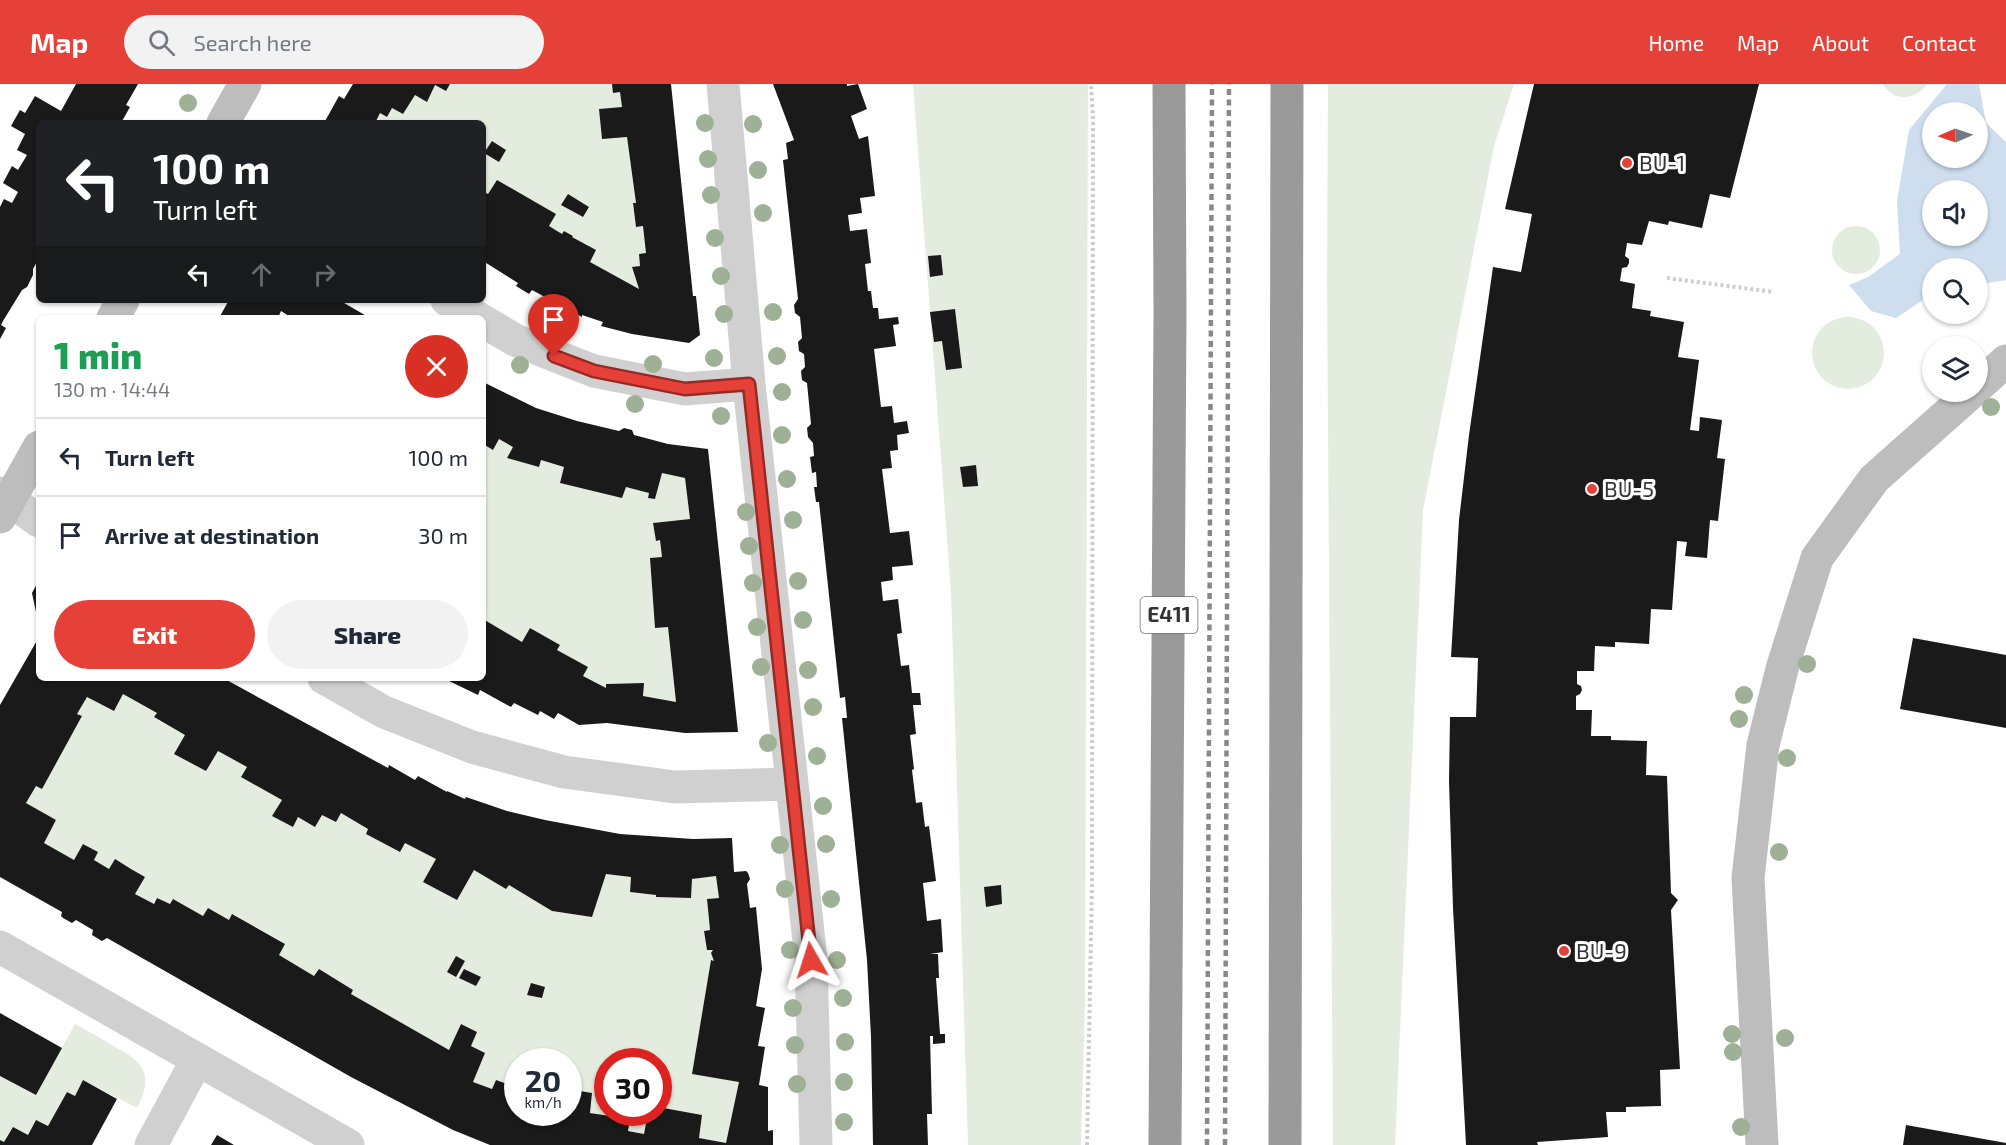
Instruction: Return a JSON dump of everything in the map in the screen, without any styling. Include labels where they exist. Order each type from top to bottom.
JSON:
[{"type":"highway","name":"E411","points":[[1165,1145],[1170,313],[1169,84]]},
{"type":"highway","points":[[1285,1145],[1287,84]]},
{"type":"street","points":[[225,120],[245,84]]},
{"type":"street","points":[[723,84],[749,384],[811,960],[816,1145]]},
{"type":"street","points":[[452,303],[473,315]]},
{"type":"street","points":[[486,323],[515,340],[594,371],[685,389],[749,384]]},
{"type":"street","points":[[1988,377],[2006,361]]},
{"type":"street","points":[[1762,1145],[1748,878],[1763,745],[1782,669],[1817,558],[1874,479],[1961,402]]},
{"type":"street","points":[[36,452],[3,503],[36,520]]},
{"type":"street","points":[[329,681],[384,712],[472,747],[564,772],[675,787],[791,784]]},
{"type":"street","points":[[0,947],[348,1145]]},
{"type":"street","points":[[151,1145],[196,1060]]},
{"type":"path","points":[[1087,1145],[1092,882],[1093,118],[1091,84]]},
{"type":"path","points":[[1667,278],[1774,292]]},
{"type":"shaded area","points":[[450,84],[612,84],[620,92],[622,107],[599,109],[602,138],[627,137],[636,203],[633,204],[636,227],[643,226],[646,253],[639,254],[640,266],[632,268],[639,289],[590,262],[596,250],[572,235],[564,231],[562,234],[549,226],[556,214],[497,180],[488,194],[486,193],[486,154],[499,162],[506,150],[492,141],[486,151],[486,120],[376,120],[380,113],[387,117],[392,108],[403,114],[415,95],[427,101],[435,85],[446,90]],"holes":[[[568,194],[589,207],[582,217],[561,205]]]},
{"type":"shaded area","points":[[913,84],[1088,84],[1085,1003],[1081,1145],[968,1145],[951,592]]},
{"type":"shaded area","points":[[1328,84],[1514,84],[1494,146],[1423,510],[1395,1145],[1333,1145],[1327,281]]},
{"type":"shaded area","points":[[1883,84],[1927,84],[1911,96],[1899,97]]},
{"type":"shaded area","points":[[1851,226],[1861,226],[1873,233],[1880,245],[1880,255],[1873,267],[1861,274],[1851,274],[1836,263],[1832,255],[1832,245],[1843,230]]},
{"type":"shaded area","points":[[1848,317],[1868,323],[1878,333],[1884,353],[1878,373],[1868,383],[1848,389],[1828,383],[1818,373],[1812,353],[1818,333],[1828,323]]},
{"type":"shaded area","points":[[499,439],[513,447],[508,458],[539,467],[541,460],[564,467],[560,483],[622,498],[626,487],[649,493],[648,498],[655,499],[662,473],[685,478],[690,519],[653,523],[656,540],[660,540],[662,557],[650,558],[655,627],[668,627],[676,702],[643,696],[643,683],[606,684],[606,688],[583,676],[588,667],[557,650],[560,645],[530,628],[522,642],[486,621],[486,446],[493,450]]},
{"type":"shaded area","points":[[123,694],[157,713],[154,718],[185,735],[175,754],[206,771],[218,751],[247,767],[241,776],[282,800],[273,816],[293,827],[298,817],[322,815],[336,822],[341,813],[368,829],[366,834],[399,852],[405,843],[436,859],[424,882],[456,900],[474,870],[506,889],[509,885],[552,911],[592,917],[606,874],[631,877],[630,892],[656,895],[656,897],[691,898],[692,879],[716,876],[719,898],[707,899],[710,930],[704,931],[707,949],[713,950],[711,953],[714,961],[711,961],[692,1073],[739,1082],[726,1143],[699,1138],[702,1115],[672,1109],[672,1048],[594,1048],[594,1114],[590,1113],[592,1093],[582,1091],[582,1048],[504,1048],[504,1083],[496,1080],[492,1089],[473,1082],[485,1053],[471,1046],[477,1032],[461,1024],[449,1050],[351,994],[353,990],[319,969],[314,976],[279,955],[284,943],[233,914],[229,920],[208,908],[203,916],[173,899],[170,904],[157,898],[153,904],[135,894],[145,877],[115,860],[109,869],[94,860],[98,852],[84,844],[74,860],[44,843],[56,820],[26,803],[36,786],[42,788],[82,717],[77,714],[87,697],[114,711]]},
{"type":"shaded area","points":[[75,1024],[123,1051],[138,1063],[143,1070],[145,1086],[137,1108],[83,1080],[75,1096],[67,1092],[48,1126],[36,1120],[28,1135],[13,1127],[4,1142],[0,1140],[0,1076],[36,1095]]},
{"type":"shaded area","points":[[628,1126],[646,1126],[644,1134],[628,1131]]},
{"type":"water","points":[[1947,84],[1979,84],[1982,102],[1932,102]]},
{"type":"water","points":[[1922,114],[1922,168],[1988,168],[1988,125],[2006,142],[2006,280],[1988,283],[1988,258],[1922,258],[1922,301],[1896,318],[1871,311],[1849,285],[1868,277],[1900,254],[1897,201],[1909,130]]},
{"type":"building","points":[[76,84],[138,84],[126,105],[130,107],[123,120],[36,120],[36,264],[27,287],[22,290],[1,325],[6,328],[0,339],[0,207],[4,199],[12,203],[18,192],[3,183],[12,166],[18,170],[27,155],[17,150],[25,134],[11,126],[20,110],[25,113],[35,96],[61,111]]},
{"type":"building","points":[[353,84],[450,84],[446,91],[435,85],[427,102],[415,95],[403,114],[392,108],[387,117],[380,113],[376,120],[326,120],[339,96],[344,99]]},
{"type":"building","points":[[612,84],[671,84],[693,296],[696,296],[700,335],[689,343],[632,334],[601,326],[603,322],[582,315],[582,317],[532,290],[529,294],[516,286],[518,283],[486,263],[486,193],[488,194],[497,180],[556,214],[549,226],[562,234],[564,231],[596,250],[590,262],[639,289],[632,267],[640,266],[639,254],[646,253],[643,226],[636,227],[633,203],[636,203],[627,137],[602,139],[599,109],[622,107],[620,92],[613,93]]},
{"type":"building","points":[[773,84],[847,84],[847,86],[858,84],[867,109],[851,116],[859,139],[868,136],[875,196],[860,198],[862,213],[848,215],[850,231],[867,229],[871,263],[865,264],[868,291],[871,291],[873,308],[878,308],[879,319],[898,317],[899,324],[893,325],[896,346],[874,349],[881,407],[892,406],[894,423],[907,421],[909,433],[897,435],[898,450],[890,451],[892,468],[882,469],[890,533],[909,531],[913,565],[892,567],[893,580],[881,582],[883,601],[898,599],[902,633],[897,634],[901,666],[909,665],[912,693],[920,693],[921,705],[913,705],[916,734],[910,735],[914,769],[912,770],[916,803],[922,802],[925,827],[929,826],[936,881],[923,883],[927,921],[941,919],[943,952],[930,954],[938,954],[939,978],[936,978],[940,1034],[945,1034],[945,1043],[933,1044],[933,1036],[930,1036],[932,1114],[927,1114],[928,1145],[873,1145],[867,960],[842,718],[847,718],[845,697],[840,698],[819,502],[816,502],[814,487],[817,487],[816,472],[812,473],[810,457],[814,456],[813,443],[808,437],[807,428],[811,424],[807,383],[802,380],[801,371],[805,367],[804,354],[799,351],[798,342],[802,338],[800,317],[795,313],[794,305],[798,299],[783,160],[788,159],[786,143],[794,140]]},
{"type":"building","points":[[1534,84],[1759,84],[1730,198],[1710,194],[1702,228],[1669,221],[1668,225],[1649,221],[1642,245],[1627,243],[1625,256],[1629,259],[1629,263],[1627,267],[1622,268],[1620,281],[1635,284],[1632,308],[1651,311],[1650,316],[1684,322],[1678,357],[1699,360],[1690,430],[1699,431],[1700,417],[1722,420],[1717,458],[1725,459],[1718,521],[1710,520],[1707,558],[1685,556],[1687,542],[1677,541],[1672,610],[1651,609],[1649,644],[1615,642],[1615,647],[1595,646],[1594,671],[1577,671],[1577,684],[1582,690],[1576,696],[1576,710],[1592,710],[1591,736],[1611,736],[1611,740],[1647,741],[1646,775],[1667,776],[1671,893],[1678,900],[1671,910],[1680,1069],[1660,1070],[1661,1106],[1626,1107],[1626,1112],[1606,1112],[1608,1137],[1537,1142],[1538,1145],[1466,1145],[1453,908],[1449,781],[1450,717],[1476,717],[1478,658],[1451,657],[1459,520],[1493,267],[1521,272],[1532,214],[1505,209]]},
{"type":"building","points":[[492,141],[506,150],[499,162],[486,154]]},
{"type":"building","points":[[568,194],[589,207],[583,217],[561,205]]},
{"type":"building","points":[[941,255],[943,275],[930,277],[928,256]]},
{"type":"building","points":[[227,303],[344,303],[365,315],[287,315],[281,311],[279,315],[221,315]]},
{"type":"building","points":[[955,309],[962,368],[946,370],[942,341],[934,342],[930,312]]},
{"type":"building","points":[[486,383],[536,408],[577,421],[619,431],[624,428],[632,430],[634,435],[668,444],[708,449],[738,732],[685,733],[607,723],[579,725],[558,713],[554,719],[540,711],[538,715],[514,703],[511,707],[480,690],[478,695],[449,681],[486,681],[486,621],[522,642],[530,628],[560,645],[557,650],[588,667],[583,676],[606,688],[606,684],[644,683],[643,696],[676,702],[668,627],[655,628],[650,558],[662,557],[660,540],[656,541],[653,523],[690,519],[685,478],[662,473],[655,499],[648,498],[649,493],[626,487],[622,498],[560,483],[564,467],[541,460],[539,467],[507,458],[513,447],[499,439],[493,450],[486,446]]},
{"type":"building","points":[[976,465],[978,486],[963,487],[960,467]]},
{"type":"building","points":[[36,586],[36,612],[32,593]]},
{"type":"building","points":[[1913,638],[2006,655],[2006,728],[1900,709]]},
{"type":"building","points":[[36,642],[36,681],[228,681],[388,768],[389,765],[415,780],[418,776],[465,799],[466,797],[507,811],[545,820],[620,834],[693,839],[732,838],[734,872],[746,871],[748,873],[750,908],[756,907],[762,969],[756,1006],[765,1008],[758,1046],[765,1047],[759,1085],[768,1087],[768,1131],[773,1130],[773,1145],[490,1145],[453,1130],[351,1077],[107,938],[102,941],[92,935],[93,930],[76,920],[72,923],[63,918],[62,912],[0,877],[0,705]],"holes":[[[123,694],[157,713],[154,717],[185,735],[174,754],[206,771],[218,751],[247,767],[241,777],[282,800],[272,816],[293,827],[298,817],[315,827],[322,815],[336,822],[341,813],[368,829],[366,834],[400,852],[405,843],[436,859],[423,882],[457,900],[474,870],[506,889],[509,885],[552,911],[592,917],[606,874],[631,877],[630,892],[656,895],[656,897],[691,898],[692,879],[716,876],[719,898],[707,899],[710,930],[704,931],[707,950],[713,950],[711,953],[714,961],[711,960],[692,1074],[739,1082],[726,1143],[699,1138],[702,1115],[672,1110],[672,1126],[646,1126],[644,1134],[628,1131],[629,1126],[594,1126],[594,1114],[590,1113],[592,1093],[582,1091],[582,1126],[504,1126],[504,1083],[496,1080],[492,1089],[473,1082],[485,1053],[471,1046],[477,1032],[461,1024],[449,1050],[351,994],[353,990],[319,969],[314,976],[279,955],[285,944],[232,914],[229,920],[208,908],[203,916],[173,899],[170,904],[157,898],[154,904],[135,894],[145,877],[115,859],[109,869],[94,860],[98,852],[83,844],[74,860],[44,843],[56,820],[26,803],[36,786],[42,789],[82,716],[77,714],[87,697],[114,711]]]},
{"type":"building","points":[[1001,885],[1002,904],[986,907],[984,887]]},
{"type":"building","points":[[456,956],[465,961],[456,977],[447,972]]},
{"type":"building","points":[[464,969],[481,977],[476,986],[459,978]]},
{"type":"building","points":[[531,983],[545,987],[542,998],[527,995]]},
{"type":"building","points":[[0,1013],[62,1048],[36,1095],[0,1076]]},
{"type":"building","points":[[83,1080],[117,1099],[92,1145],[0,1145],[0,1140],[4,1142],[13,1127],[28,1135],[36,1120],[48,1126],[67,1092],[75,1096]]},
{"type":"building","points":[[1906,1125],[2006,1143],[2006,1145],[1903,1145]]},
{"type":"building","points":[[217,1135],[234,1145],[211,1145]]},
{"type":"railway","points":[[1207,1145],[1212,84]]},
{"type":"railway","points":[[1225,1145],[1229,84]]},
{"type":"place","name":"BU-1","points":[[1627,163]]},
{"type":"place","name":"BU-5","points":[[1592,489]]},
{"type":"place","name":"BU-9","points":[[1564,951]]},
{"type":"route","points":[[554,356],[594,371],[685,389],[749,384],[811,960]]}]
